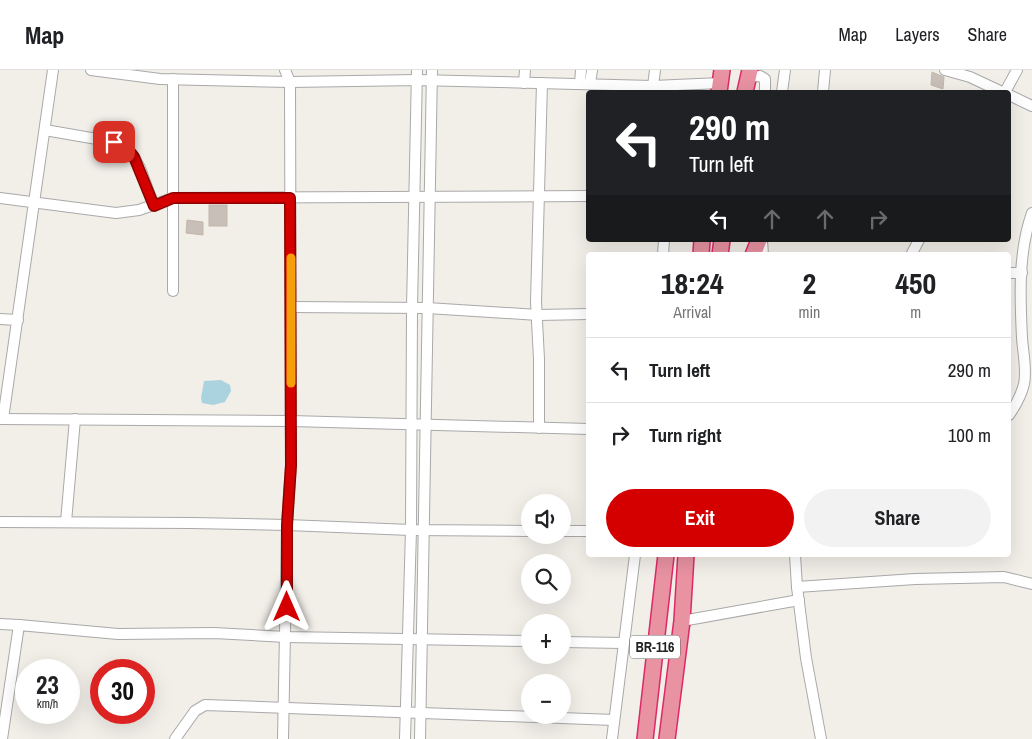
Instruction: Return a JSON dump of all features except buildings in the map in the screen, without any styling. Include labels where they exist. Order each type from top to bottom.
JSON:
[{"type":"highway","points":[[745,90],[749,74]]},
{"type":"highway","name":"BR-116","points":[[645,739],[666,557]]},
{"type":"highway","points":[[668,739],[682,621],[686,557]]},
{"type":"street","points":[[53,70],[18,320],[2,419],[291,421],[586,429]]},
{"type":"street","points":[[91,70],[160,75],[173,79],[290,82],[417,75],[524,83],[660,88],[694,88],[721,82]]},
{"type":"street","points":[[283,739],[287,525],[291,465],[292,308],[290,82],[285,70]]},
{"type":"street","points":[[524,83],[525,70]]},
{"type":"street","points":[[581,70],[585,84]]},
{"type":"street","points":[[585,84],[592,70]]},
{"type":"street","points":[[655,70],[660,88]]},
{"type":"street","points":[[782,90],[785,70]]},
{"type":"street","points":[[823,90],[825,70]]},
{"type":"street","points":[[945,70],[999,90]]},
{"type":"street","points":[[1005,90],[1017,70]]},
{"type":"street","points":[[749,74],[765,79],[765,90]]},
{"type":"street","points":[[405,739],[411,530],[412,308],[416,197],[417,75]]},
{"type":"street","points":[[420,739],[432,75]]},
{"type":"street","points":[[173,79],[173,291]]},
{"type":"street","points":[[539,428],[538,315],[536,293],[542,83]]},
{"type":"street","points":[[1011,97],[1032,106]]},
{"type":"street","points":[[45,130],[114,142],[126,147],[140,168],[154,206]]},
{"type":"street","points":[[0,198],[116,213],[129,213],[173,198],[586,196]]},
{"type":"street","points":[[1011,412],[1020,396],[1024,382],[1022,273],[1026,232],[1032,213]]},
{"type":"street","points":[[1011,273],[1022,273]]},
{"type":"street","points":[[292,308],[427,308],[538,315],[586,314]]},
{"type":"street","points":[[0,319],[18,320]]},
{"type":"street","points":[[66,522],[75,419]]},
{"type":"street","points":[[0,522],[287,525],[411,530],[521,531]]},
{"type":"street","points":[[571,531],[586,531]]},
{"type":"street","points":[[612,739],[635,557]]},
{"type":"street","points":[[795,557],[797,588],[819,734],[813,739]]},
{"type":"street","points":[[797,588],[915,579],[1004,577],[1032,584]]},
{"type":"street","points":[[682,621],[799,600]]},
{"type":"street","points":[[0,624],[118,634],[214,633],[286,637],[521,642]]},
{"type":"street","points":[[2,739],[19,625]]},
{"type":"street","points":[[571,642],[624,643]]},
{"type":"street","points":[[175,739],[192,713],[205,706],[614,720]]},
{"type":"water","points":[[221,380],[230,385],[231,391],[225,402],[213,405],[202,403],[204,381]]},
{"type":"slow traffic","points":[[291,258],[291,383]]},
{"type":"route","points":[[114,142],[126,147],[134,157],[154,206],[173,198],[290,198],[292,308],[291,465],[287,525],[287,607]]}]
